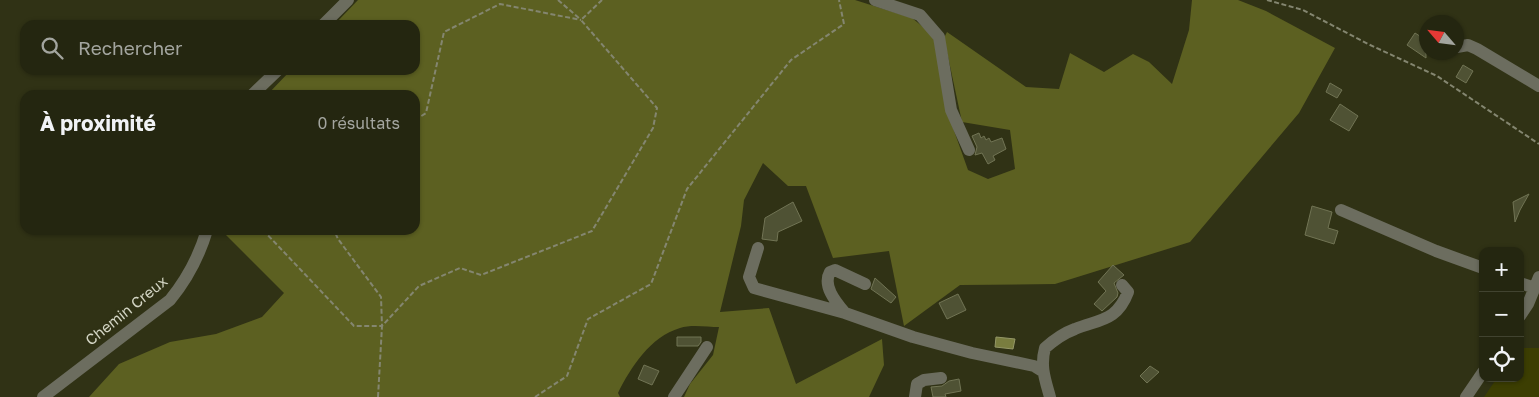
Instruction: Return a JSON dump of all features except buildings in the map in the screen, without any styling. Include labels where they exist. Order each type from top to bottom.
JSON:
[{"type":"street","points":[[328,20],[348,0]]},
{"type":"street","points":[[875,0],[920,15],[939,37],[951,110],[969,150]]},
{"type":"street","points":[[1464,46],[1477,48],[1539,86]]},
{"type":"street","points":[[257,90],[273,75]]},
{"type":"street","points":[[1341,210],[1436,251],[1479,267]]},
{"type":"street","name":"Chemin Creux","points":[[42,397],[170,300],[186,281],[197,261],[205,235]]},
{"type":"street","points":[[758,248],[749,277],[754,288],[845,313],[913,337],[972,353],[1034,366],[1042,371]]},
{"type":"street","points":[[845,313],[834,299],[828,286],[830,272],[835,270],[864,284]]},
{"type":"street","points":[[1524,283],[1537,283],[1524,308]]},
{"type":"street","points":[[1050,397],[1042,371],[1041,360],[1044,348],[1074,329],[1106,319],[1116,313],[1128,292],[1122,285]]},
{"type":"street","points":[[674,397],[707,347]]},
{"type":"street","points":[[915,397],[917,384],[924,380],[942,378]]},
{"type":"street","points":[[1466,397],[1479,378]]},
{"type":"path","points":[[269,235],[354,326],[382,326],[418,286],[460,268],[481,275],[592,231],[653,128],[657,108],[581,20],[558,0]]},
{"type":"path","points":[[581,20],[602,0]]},
{"type":"path","points":[[535,397],[567,376],[588,319],[651,284],[687,189],[790,60],[844,24],[839,0]]},
{"type":"path","points":[[1267,0],[1302,10],[1368,44],[1437,76],[1539,144]]},
{"type":"path","points":[[420,117],[426,113],[444,32],[500,4],[581,20]]},
{"type":"path","points":[[336,235],[381,297],[382,326],[378,397]]},
{"type":"shaded area","points":[[358,0],[855,0],[912,18],[933,35],[947,111],[968,170],[988,179],[1015,169],[1010,130],[962,122],[944,38],[947,32],[1026,87],[1059,89],[1070,53],[1104,72],[1133,54],[1149,62],[1172,84],[1189,30],[1192,0],[1238,0],[1266,11],[1335,48],[1299,113],[1190,242],[1055,284],[960,285],[904,326],[889,251],[833,258],[806,186],[788,186],[763,163],[744,200],[741,226],[720,312],[769,308],[796,384],[882,339],[884,365],[869,397],[684,397],[690,384],[713,355],[719,327],[694,326],[680,328],[659,338],[635,363],[618,393],[620,397],[89,397],[119,364],[170,342],[216,334],[262,317],[284,293],[226,235],[420,235],[420,90],[272,90],[286,75],[420,75],[420,20],[339,20]]},
{"type":"shaded area","points":[[996,337],[1015,339],[1013,349],[995,347]]},
{"type":"shaded area","points":[[1524,348],[1539,348],[1539,397],[1484,397],[1494,382],[1524,382]]}]
